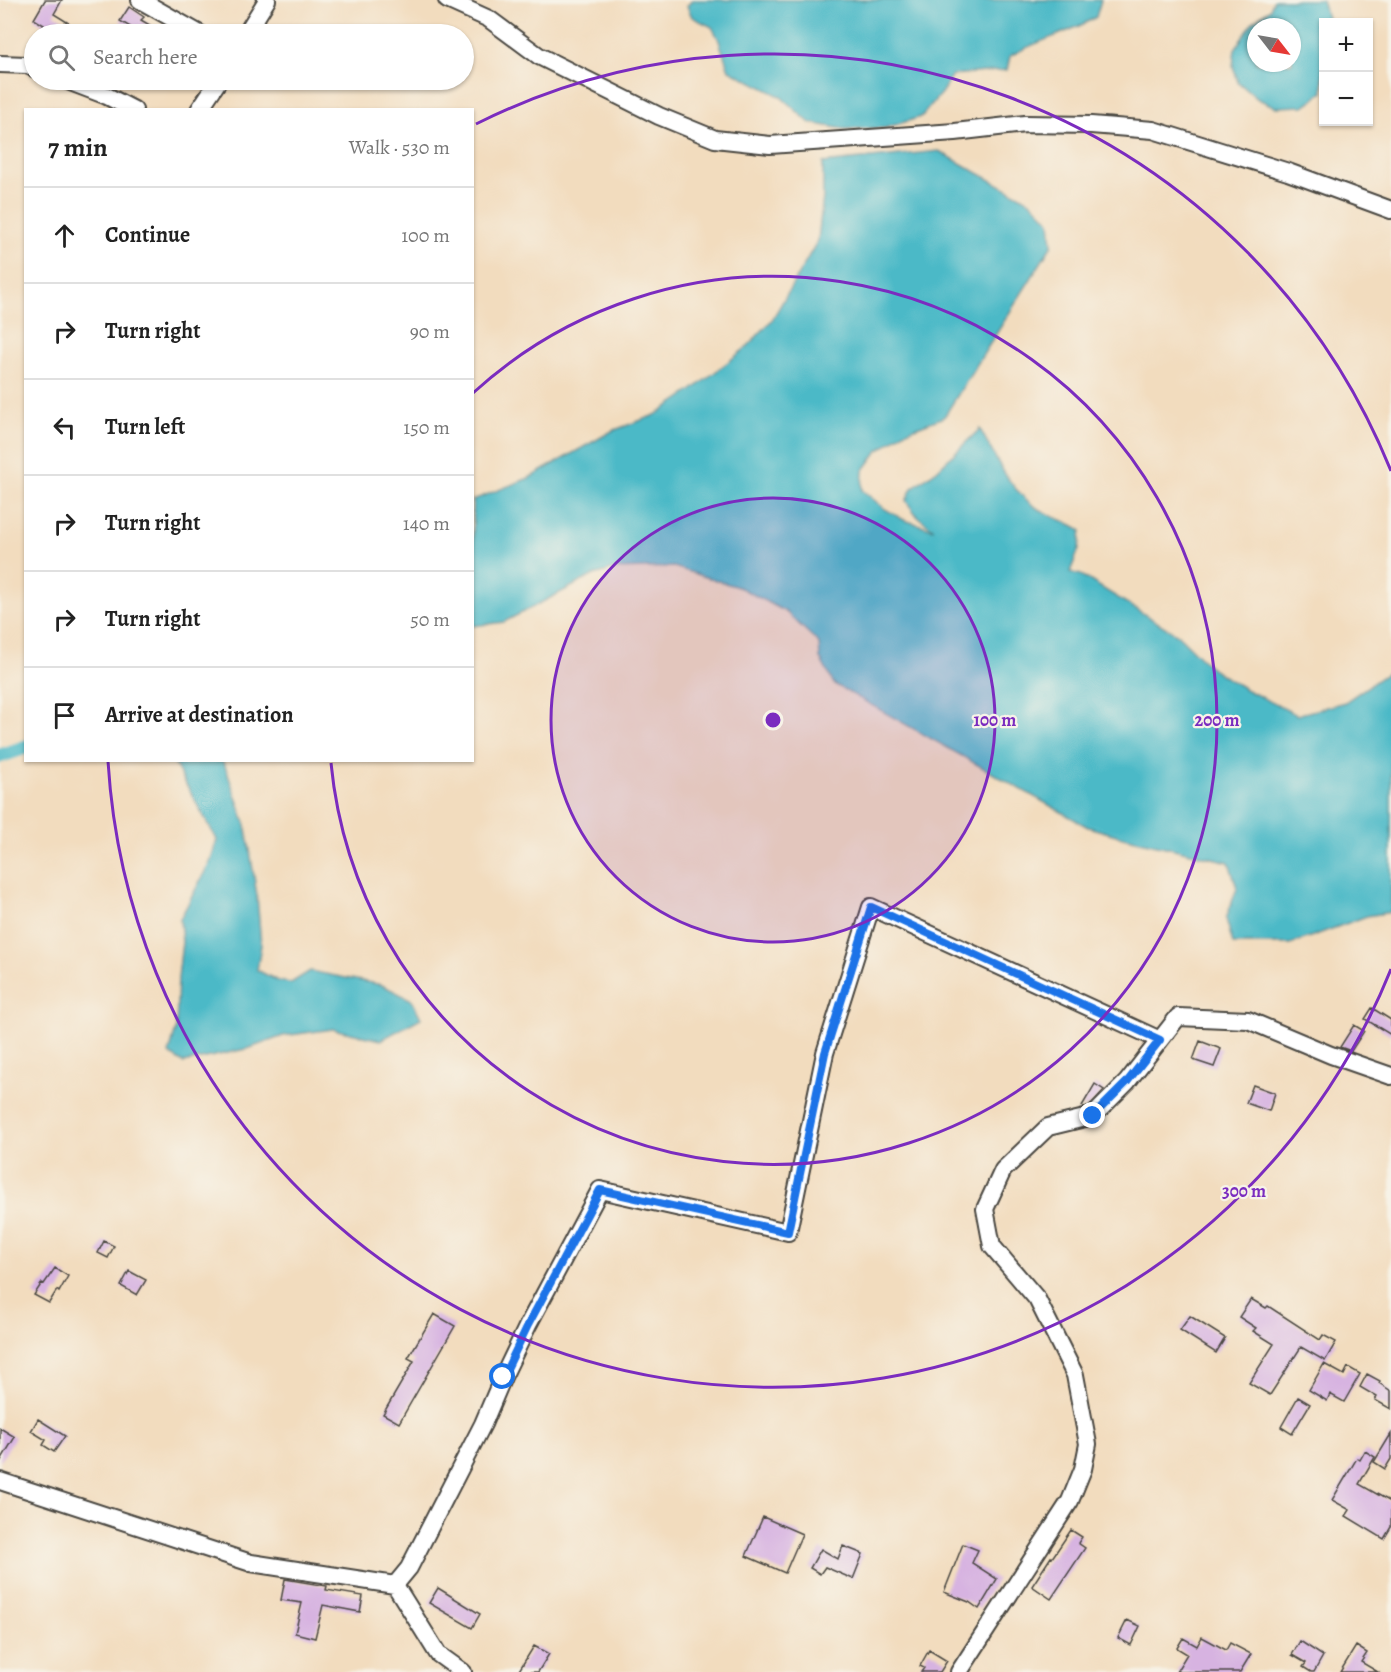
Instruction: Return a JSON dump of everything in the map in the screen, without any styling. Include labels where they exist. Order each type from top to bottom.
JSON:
[{"type":"street","points":[[140,0],[182,24]]},
{"type":"street","points":[[252,24],[267,0]]},
{"type":"street","points":[[447,0],[489,19],[539,56],[658,116],[715,139],[770,145],[955,132],[1024,124],[1091,125],[1153,130],[1288,172],[1391,210]]},
{"type":"street","points":[[0,64],[24,65]]},
{"type":"street","points":[[91,90],[130,108]]},
{"type":"street","points":[[200,108],[212,90]]},
{"type":"street","points":[[395,1586],[409,1568],[483,1424],[528,1325],[600,1190],[788,1232],[825,1053],[871,907],[1160,1040]]},
{"type":"street","points":[[959,1672],[1070,1501],[1083,1469],[1088,1444],[1075,1375],[1037,1299],[992,1246],[985,1209],[1003,1170],[1048,1127],[1093,1116],[1127,1082],[1178,1017],[1248,1020],[1331,1055],[1391,1076]]},
{"type":"street","points":[[0,1481],[251,1563],[395,1586],[438,1654],[463,1672]]},
{"type":"water","points":[[692,0],[1101,0],[1096,17],[1010,56],[1007,70],[952,75],[942,92],[921,117],[885,128],[844,129],[810,123],[780,96],[729,70],[712,27],[692,17],[687,6]]},
{"type":"water","points":[[1275,0],[1322,0],[1327,18],[1319,18],[1319,95],[1304,106],[1276,107],[1258,99],[1238,82],[1233,66],[1235,49],[1247,31],[1247,72],[1301,72],[1301,18],[1258,18],[1270,9]]},
{"type":"water","points":[[939,151],[1030,201],[1050,221],[1052,245],[944,417],[904,432],[877,452],[863,471],[862,490],[885,509],[904,520],[934,529],[918,517],[906,501],[912,488],[937,470],[980,429],[1005,474],[1029,503],[1081,530],[1079,549],[1070,572],[1081,575],[1178,635],[1212,669],[1245,689],[1297,715],[1345,702],[1391,672],[1391,912],[1367,916],[1291,944],[1233,944],[1226,919],[1237,888],[1229,862],[1088,827],[834,684],[820,658],[819,643],[786,612],[741,588],[674,567],[615,569],[594,575],[504,622],[474,626],[474,500],[529,478],[612,431],[655,415],[691,391],[747,347],[772,320],[818,240],[823,197],[823,163]]},
{"type":"water","points":[[174,762],[223,762],[225,766],[246,825],[257,896],[261,945],[257,970],[278,981],[291,983],[310,971],[382,985],[412,1000],[421,1018],[381,1040],[333,1029],[283,1036],[250,1048],[183,1063],[169,1054],[176,1029],[182,942],[180,919],[210,862],[217,840]]},
{"type":"building","points":[[45,0],[62,0],[54,14],[70,24],[42,24],[34,19]]},
{"type":"building","points":[[129,7],[144,17],[141,20],[148,24],[125,24],[120,21]]},
{"type":"building","points":[[1372,1008],[1391,1020],[1391,1035],[1365,1019]]},
{"type":"building","points":[[1354,1025],[1364,1031],[1351,1051],[1340,1047]]},
{"type":"building","points":[[1200,1041],[1221,1049],[1214,1067],[1193,1060]]},
{"type":"building","points":[[1095,1084],[1104,1090],[1088,1107],[1082,1106]]},
{"type":"building","points":[[1253,1085],[1275,1093],[1269,1111],[1246,1103]]},
{"type":"building","points":[[104,1241],[114,1246],[108,1258],[98,1253]]},
{"type":"building","points":[[55,1268],[68,1276],[59,1292],[57,1290],[49,1303],[34,1295]]},
{"type":"building","points":[[129,1271],[146,1280],[137,1295],[121,1286]]},
{"type":"building","points":[[1251,1299],[1266,1308],[1268,1306],[1320,1340],[1323,1335],[1336,1342],[1325,1361],[1301,1347],[1270,1395],[1249,1383],[1274,1344],[1253,1331],[1256,1328],[1239,1317]]},
{"type":"building","points":[[434,1314],[455,1326],[399,1423],[383,1414],[414,1361],[408,1358]]},
{"type":"building","points":[[1190,1316],[1225,1338],[1216,1353],[1180,1330]]},
{"type":"building","points":[[1324,1364],[1344,1375],[1348,1367],[1360,1374],[1344,1402],[1330,1394],[1327,1401],[1309,1390]]},
{"type":"building","points":[[1367,1374],[1380,1381],[1379,1383],[1391,1391],[1391,1409],[1375,1400],[1377,1397],[1360,1387]]},
{"type":"building","points":[[1298,1397],[1310,1404],[1292,1434],[1281,1427]]},
{"type":"building","points":[[38,1419],[65,1436],[54,1452],[43,1445],[46,1440],[31,1431]]},
{"type":"building","points":[[0,1428],[15,1437],[0,1462]]},
{"type":"building","points":[[1391,1434],[1391,1459],[1385,1469],[1374,1462]]},
{"type":"building","points":[[1365,1451],[1375,1457],[1359,1484],[1391,1502],[1391,1527],[1384,1539],[1346,1516],[1350,1510],[1332,1500],[1357,1458],[1360,1460]]},
{"type":"building","points":[[763,1517],[802,1534],[785,1573],[746,1556]]},
{"type":"building","points":[[1071,1530],[1082,1537],[1078,1543],[1085,1548],[1051,1599],[1032,1586]]},
{"type":"building","points":[[963,1544],[978,1550],[972,1563],[997,1579],[979,1609],[969,1602],[944,1592]]},
{"type":"building","points":[[843,1546],[863,1554],[853,1579],[825,1567],[820,1574],[810,1568],[821,1549],[838,1559]]},
{"type":"building","points":[[285,1579],[327,1586],[326,1590],[363,1596],[360,1612],[323,1605],[315,1638],[295,1633],[302,1603],[281,1600]]},
{"type":"building","points":[[438,1588],[480,1614],[472,1628],[429,1603]]},
{"type":"building","points":[[1127,1620],[1140,1626],[1131,1645],[1118,1638]]},
{"type":"building","points":[[1202,1637],[1226,1650],[1230,1643],[1251,1654],[1240,1672],[1176,1672],[1187,1654],[1177,1648],[1183,1638],[1197,1646]]},
{"type":"building","points":[[1300,1641],[1323,1656],[1314,1672],[1303,1667],[1306,1663],[1292,1655]]},
{"type":"building","points":[[534,1646],[549,1654],[538,1672],[518,1672]]},
{"type":"building","points":[[1356,1646],[1367,1653],[1361,1662],[1378,1672],[1340,1672]]},
{"type":"building","points":[[929,1650],[947,1661],[940,1672],[921,1672],[924,1668],[920,1666]]},
{"type":"waterway","points":[[0,756],[24,748]]},
{"type":"route","points":[[503,1377],[600,1190],[788,1232],[825,1053],[871,907],[1160,1040],[1127,1082],[1093,1116]]}]
